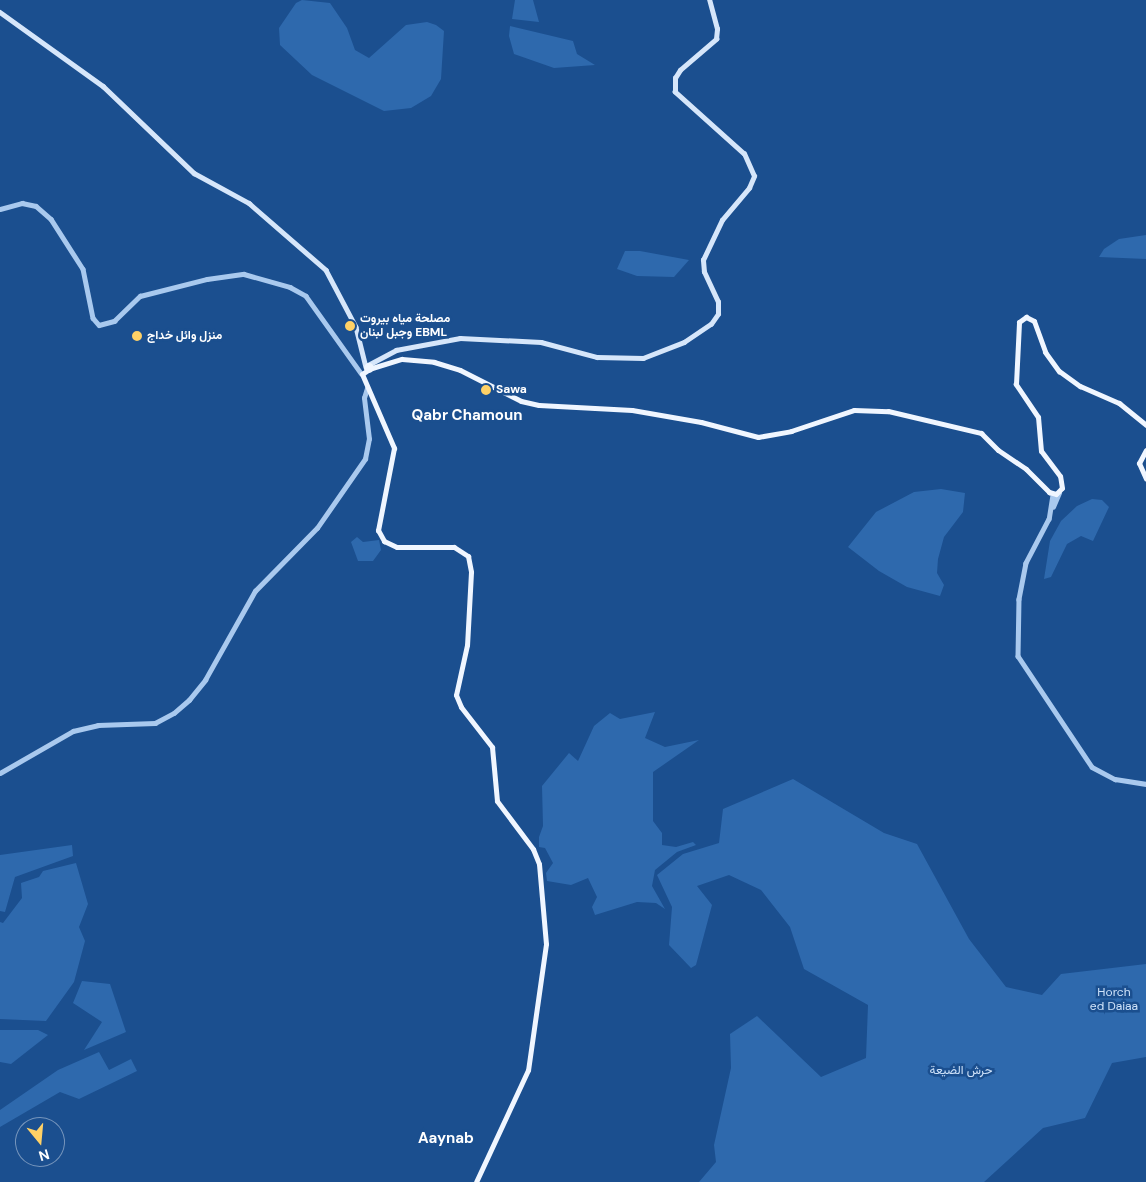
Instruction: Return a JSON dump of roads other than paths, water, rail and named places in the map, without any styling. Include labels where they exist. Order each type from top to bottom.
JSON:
[{"type":"main road","points":[[476,1182],[528,1070],[546,944],[539,864],[533,849],[497,801],[492,748],[456,695],[467,645],[471,572],[468,556],[454,547],[397,547],[387,544],[380,535],[378,525],[394,448],[388,430],[367,388],[362,373],[396,350],[460,338],[542,342],[597,357],[643,358],[684,342],[711,324],[718,314],[718,302],[704,272],[703,260],[722,220],[750,188],[754,176],[744,154],[674,92],[675,78],[680,70],[716,39],[717,29],[709,0]]},
{"type":"main road","points":[[0,12],[103,86],[194,173],[249,203],[326,270],[356,327],[369,368]]},
{"type":"main road","points":[[369,368],[402,359],[434,362],[460,370],[521,401],[539,405],[632,410],[701,422],[758,437],[797,430],[854,410],[888,411],[981,433],[1053,495],[1062,488],[1060,476],[1039,446],[1038,418],[1016,384],[1020,319],[1026,317],[1034,321],[1045,352],[1059,371],[1080,386],[1119,403],[1146,425]]},
{"type":"main road","points":[[1146,450],[1139,462],[1146,479]]},
{"type":"street","points":[[0,209],[22,202],[36,206],[51,219],[84,269],[93,318],[98,325],[114,321],[140,296],[207,279],[244,274],[290,287],[306,296],[362,373]]},
{"type":"street","points":[[0,771],[73,732],[98,726],[150,724],[165,719],[182,706],[205,680],[254,591],[317,528],[365,459],[370,439],[364,398],[367,388]]},
{"type":"street","points":[[1059,492],[1026,563],[1019,599],[1018,656],[1092,767],[1115,778],[1146,784]]},
{"type":"street","points":[[1052,508],[1053,495]]},
{"type":"place","name":"مصلحة مياه بيروت وجبل لبنان EBML","points":[[350,326]]},
{"type":"place","name":"منزل وائل خداج","points":[[137,336]]},
{"type":"place","name":"Sawa","points":[[486,390]]},
{"type":"district","name":"Qabr Chamoun","points":[[467,416]]},
{"type":"district","name":"Aaynab","points":[[446,1139]]},
{"type":"park label","name":"Horch ed Daiaa","points":[[1114,1000]]},
{"type":"park label","name":"حرش الضيعة","points":[[961,1071]]}]
